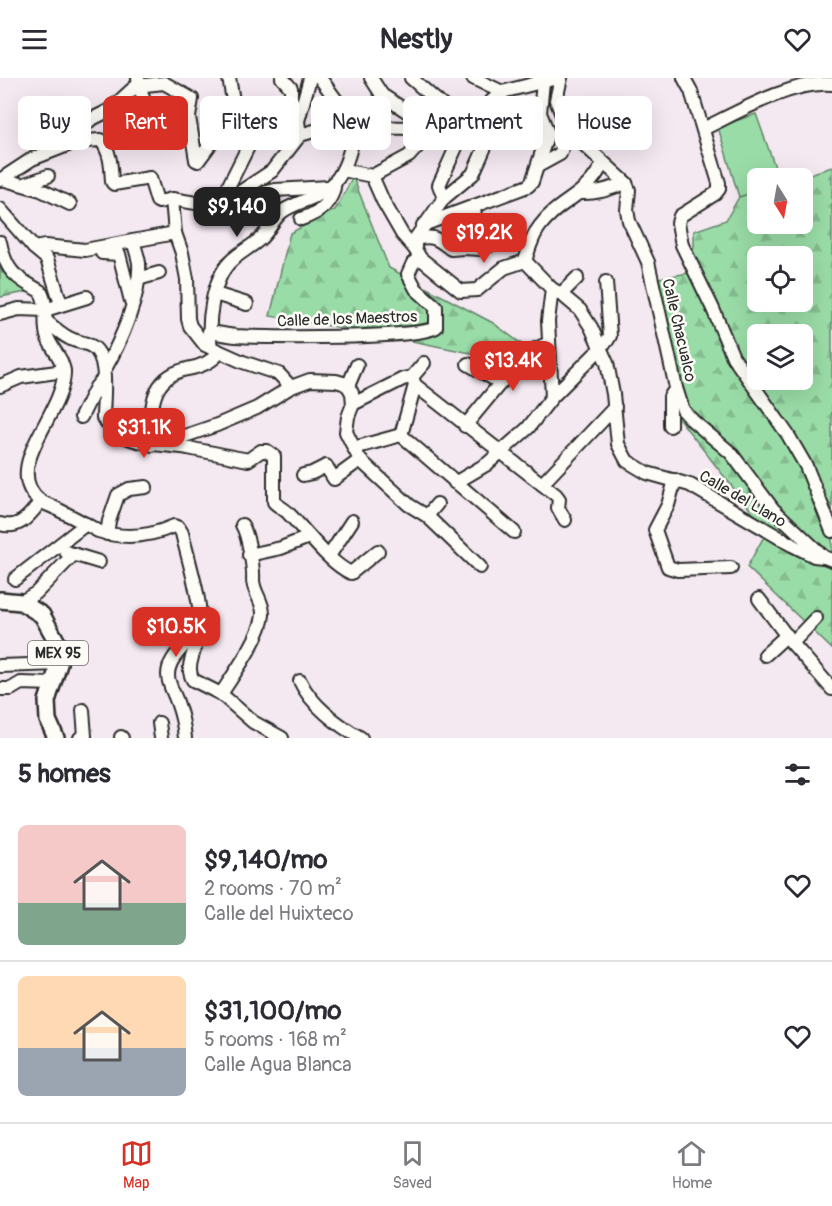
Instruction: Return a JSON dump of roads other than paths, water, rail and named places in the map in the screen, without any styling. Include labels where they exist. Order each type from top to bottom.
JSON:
[{"type":"main road","points":[[0,600],[21,602]]},
{"type":"main road","name":"MEX 95","points":[[21,602],[42,615],[57,642],[59,663],[49,692],[48,709],[48,720],[54,737]]},
{"type":"street","points":[[230,78],[233,96]]},
{"type":"street","points":[[282,78],[291,88],[291,100],[295,111],[300,114]]},
{"type":"street","points":[[300,135],[298,121],[310,78]]},
{"type":"street","points":[[320,78],[333,96]]},
{"type":"street","points":[[371,78],[382,95],[403,109]]},
{"type":"street","points":[[411,78],[431,96]]},
{"type":"street","points":[[472,78],[502,92]]},
{"type":"street","points":[[497,96],[502,92],[541,80],[559,78],[557,96]]},
{"type":"street","points":[[684,78],[691,91],[703,129],[719,189],[680,216],[678,223],[682,245],[733,357],[788,435],[828,507],[832,531]]},
{"type":"street","points":[[423,225],[528,186],[532,182],[548,133],[540,113],[541,80]]},
{"type":"street","points":[[91,120],[110,110],[132,88],[164,83],[192,99],[189,117],[196,160],[198,161],[206,150]]},
{"type":"street","points":[[703,129],[741,110],[808,84],[832,84]]},
{"type":"street","points":[[417,248],[423,225],[444,198],[473,174],[493,129],[502,92]]},
{"type":"street","points":[[225,203],[232,196],[272,171],[300,135],[311,132]]},
{"type":"street","points":[[1,180],[32,159],[55,150]]},
{"type":"street","points":[[107,150],[112,182],[114,184],[150,178],[157,201],[172,199],[207,206],[275,190],[332,184]]},
{"type":"street","points":[[225,203],[228,187],[246,150]]},
{"type":"street","points":[[155,445],[152,401],[164,381],[177,373],[194,369],[211,360],[215,350],[208,332],[211,305],[230,261],[261,238],[279,214],[314,198],[332,184],[344,170],[350,150]]},
{"type":"street","points":[[344,170],[372,176],[409,156],[414,150]]},
{"type":"street","points":[[444,198],[440,185],[455,150]]},
{"type":"street","points":[[538,166],[560,154],[561,150]]},
{"type":"street","points":[[581,193],[592,194],[626,183],[589,150]]},
{"type":"street","points":[[372,176],[402,234],[461,291],[477,290],[504,268],[525,261],[533,236],[540,225],[553,212],[581,193],[596,178],[603,163]]},
{"type":"street","points":[[25,184],[48,176]]},
{"type":"street","points":[[1,180],[25,184],[70,204]]},
{"type":"street","name":"Calle Chacualco","points":[[626,183],[629,190],[627,210],[629,221],[648,262],[683,410],[731,453],[773,509],[828,558]]},
{"type":"street","points":[[301,219],[322,209],[331,200],[332,184]]},
{"type":"street","points":[[172,199],[175,234],[182,253],[187,279],[188,319],[198,339],[215,350],[279,374],[291,387]]},
{"type":"street","points":[[462,246],[462,242],[473,237],[476,228],[474,206]]},
{"type":"street","points":[[0,209],[34,248],[47,259],[61,304]]},
{"type":"street","points":[[417,248],[429,236],[437,238],[451,249],[462,246],[481,249],[514,233]]},
{"type":"street","points":[[47,259],[70,251],[175,234]]},
{"type":"street","points":[[81,417],[125,328],[132,305],[139,264],[133,241]]},
{"type":"street","points":[[0,242],[1,255],[15,277],[40,291],[45,300],[47,335],[64,371],[57,398],[24,460],[24,481],[27,489],[41,501],[107,534],[144,536],[159,533],[174,526],[182,532],[199,611],[199,624],[169,667],[167,674],[178,704],[185,738]]},
{"type":"street","points":[[34,248],[51,246],[70,251],[75,257],[101,253],[119,254],[132,305]]},
{"type":"street","name":"Calle de los Maestros","points":[[208,332],[236,336],[397,336],[431,332],[436,327],[436,307],[416,289],[408,274],[417,248]]},
{"type":"street","name":"Calle del Llano","points":[[525,261],[557,292],[580,310],[591,327],[610,375],[618,444],[627,461],[647,473],[690,485],[792,545],[814,556],[828,558]]},
{"type":"street","points":[[138,279],[159,273]]},
{"type":"street","points":[[552,397],[548,321],[557,292],[578,278]]},
{"type":"street","points":[[455,483],[487,464],[528,428],[552,397],[610,336],[606,282]]},
{"type":"street","points":[[214,294],[247,304]]},
{"type":"street","points":[[46,315],[61,304],[87,297]]},
{"type":"street","points":[[0,314],[19,309],[46,315],[70,339],[93,346],[97,350],[104,374],[103,418],[105,422],[125,436],[137,442],[185,447],[248,460],[261,451],[267,450],[274,456],[276,463],[274,502],[288,513],[329,556],[347,572],[354,573],[378,550]]},
{"type":"street","points":[[465,426],[526,353],[549,343]]},
{"type":"street","points":[[401,435],[414,381],[424,363]]},
{"type":"street","points":[[468,364],[501,383]]},
{"type":"street","points":[[348,386],[357,365]]},
{"type":"street","points":[[0,386],[21,377],[64,371]]},
{"type":"street","points":[[353,404],[403,379],[414,381],[465,426],[502,451],[556,495],[559,499],[558,508],[565,520]]},
{"type":"street","points":[[155,445],[217,425],[257,408],[291,387],[310,380],[336,381],[348,386],[352,393],[353,404],[346,432],[360,460],[409,505],[427,516],[480,567]]},
{"type":"street","points":[[670,426],[670,397],[676,388]]},
{"type":"street","points":[[542,484],[615,407]]},
{"type":"street","points":[[354,448],[401,435]]},
{"type":"street","points":[[401,435],[514,532]]},
{"type":"street","points":[[303,475],[326,466],[334,479],[360,460]]},
{"type":"street","points":[[675,480],[668,505],[655,530],[668,567],[678,570],[731,568]]},
{"type":"street","points":[[107,534],[118,495],[129,489],[146,487]]},
{"type":"street","points":[[3,525],[26,520],[41,501]]},
{"type":"street","points":[[427,516],[437,504]]},
{"type":"street","points":[[329,556],[352,521]]},
{"type":"street","points":[[15,579],[86,524]]},
{"type":"street","points":[[221,694],[253,642],[263,616],[259,595],[253,584],[254,567],[249,555],[248,538],[242,525]]},
{"type":"street","points":[[249,555],[281,548],[309,537]]},
{"type":"street","points":[[57,548],[99,562]]},
{"type":"street","points":[[21,602],[36,593],[74,555]]},
{"type":"street","points":[[759,599],[789,639],[832,689]]},
{"type":"street","points":[[765,655],[816,618]]},
{"type":"street","points":[[195,631],[197,642],[189,666],[190,676],[197,683],[221,694],[253,722],[282,738]]},
{"type":"street","points":[[0,666],[59,663]]},
{"type":"street","points":[[300,681],[304,691],[314,701],[350,732],[361,738]]},
{"type":"street","points":[[0,689],[11,689],[21,683],[52,684]]},
{"type":"street","points":[[80,738],[85,736],[83,710]]},
{"type":"street","points":[[159,723],[161,738]]}]
